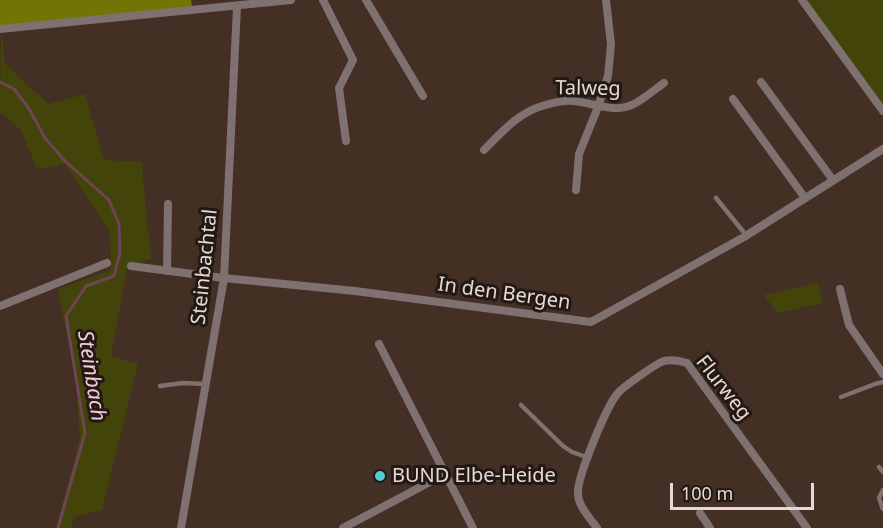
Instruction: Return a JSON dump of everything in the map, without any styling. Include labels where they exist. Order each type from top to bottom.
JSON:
[{"type":"street","points":[[0,29],[291,0]]},
{"type":"street","points":[[323,0],[353,60],[339,88],[346,141]]},
{"type":"street","points":[[366,0],[423,96]]},
{"type":"street","points":[[576,189],[579,154],[608,76],[611,44],[606,0]]},
{"type":"street","points":[[802,0],[883,111]]},
{"type":"street","name":"Steinbachtal","points":[[181,528],[224,278],[237,7]]},
{"type":"street","points":[[761,82],[833,180]]},
{"type":"street","name":"Talweg","points":[[483,150],[514,120],[541,106],[574,101],[598,107],[618,108],[633,105],[664,83]]},
{"type":"street","points":[[734,99],[805,198]]},
{"type":"street","name":"In den Bergen","points":[[131,266],[355,291],[591,322],[746,236],[883,149]]},
{"type":"street","points":[[167,271],[168,204]]},
{"type":"street","points":[[0,306],[107,263]]},
{"type":"street","points":[[840,288],[849,325],[883,374]]},
{"type":"street","points":[[379,344],[473,528]]},
{"type":"street","name":"Flurweg","points":[[597,528],[582,508],[577,494],[580,479],[609,407],[618,392],[663,361],[675,360],[687,363],[807,528]]},
{"type":"street","points":[[343,528],[445,474]]},
{"type":"street","points":[[700,513],[710,528]]},
{"type":"lane","points":[[716,198],[746,236]]},
{"type":"lane","points":[[841,397],[883,382]]},
{"type":"lane","points":[[160,386],[183,383],[206,384]]},
{"type":"lane","points":[[520,405],[570,451],[589,458]]},
{"type":"lane","points":[[879,467],[883,472]]},
{"type":"lane","points":[[883,490],[879,498],[883,508]]},
{"type":"shaded area","points":[[0,0],[191,0],[193,11],[0,29]]},
{"type":"shaded area","points":[[802,0],[883,0],[883,111]]},
{"type":"shaded area","points":[[1,29],[5,63],[48,104],[85,94],[104,160],[142,162],[152,258],[127,269],[111,356],[138,364],[102,510],[74,517],[71,528],[56,528],[80,438],[76,383],[58,289],[111,270],[110,232],[65,164],[37,169],[21,130],[0,112]]},
{"type":"shaded area","points":[[818,283],[823,303],[777,313],[764,295]]},
{"type":"waterway","name":"Steinbach","points":[[0,82],[14,89],[28,107],[45,138],[65,161],[109,200],[119,224],[120,253],[114,276],[86,286],[66,316],[85,433],[58,528]]},
{"type":"place","name":"BUND Elbe-Heide","points":[[380,476]]}]
